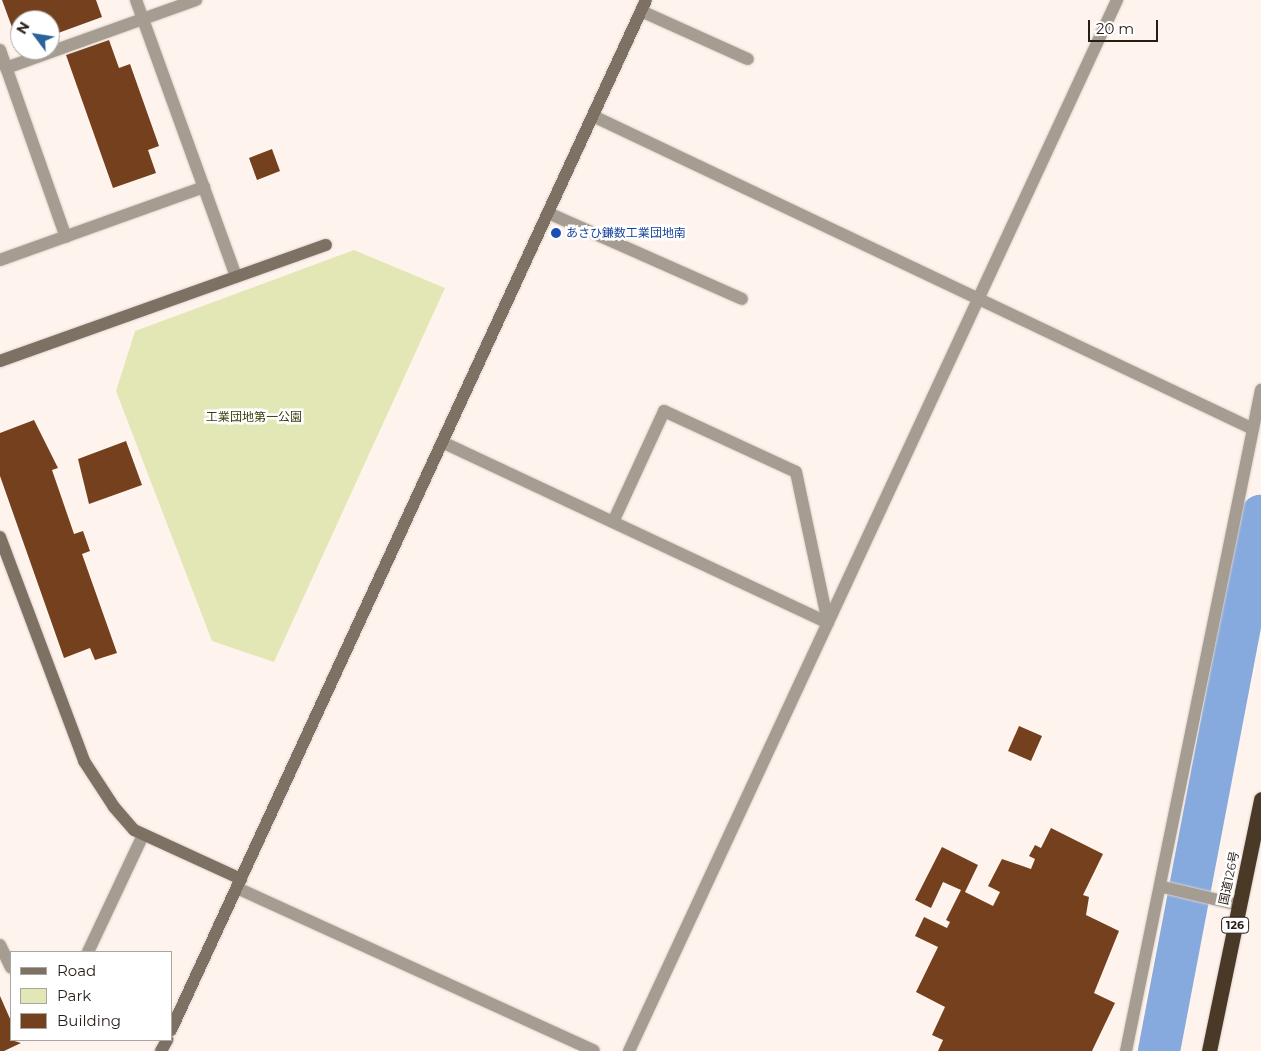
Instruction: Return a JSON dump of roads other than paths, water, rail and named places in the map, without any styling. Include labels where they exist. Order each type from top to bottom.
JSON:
[{"type":"highway","name":"国道126号","points":[[1209,1051],[1261,800]]},
{"type":"street","points":[[136,0],[236,277]]},
{"type":"street","points":[[66,237],[2,58],[143,19],[196,0]]},
{"type":"street","points":[[629,1051],[1117,0]]},
{"type":"street","points":[[172,1028],[643,5],[748,59]]},
{"type":"street","points":[[592,116],[1253,429]]},
{"type":"street","points":[[0,260],[204,187]]},
{"type":"street","points":[[548,213],[742,299]]},
{"type":"street","points":[[0,361],[326,245]]},
{"type":"street","points":[[1126,1051],[1163,887],[1261,390]]},
{"type":"street","points":[[613,522],[664,411],[796,472],[828,623]]},
{"type":"street","points":[[442,442],[828,623]]},
{"type":"street","points":[[0,537],[84,761],[125,820],[143,835],[239,883],[594,1051]]},
{"type":"street","points":[[88,951],[143,835]]},
{"type":"street","points":[[1163,887],[1239,905]]},
{"type":"street","points":[[0,946],[10,966]]},
{"type":"waterway","points":[[1159,1051],[1261,516]]},
{"type":"place","name":"あさひ鎌数工業団地南","points":[[556,233]]},
{"type":"park label","name":"工業団地第一公園","points":[[254,417]]}]
